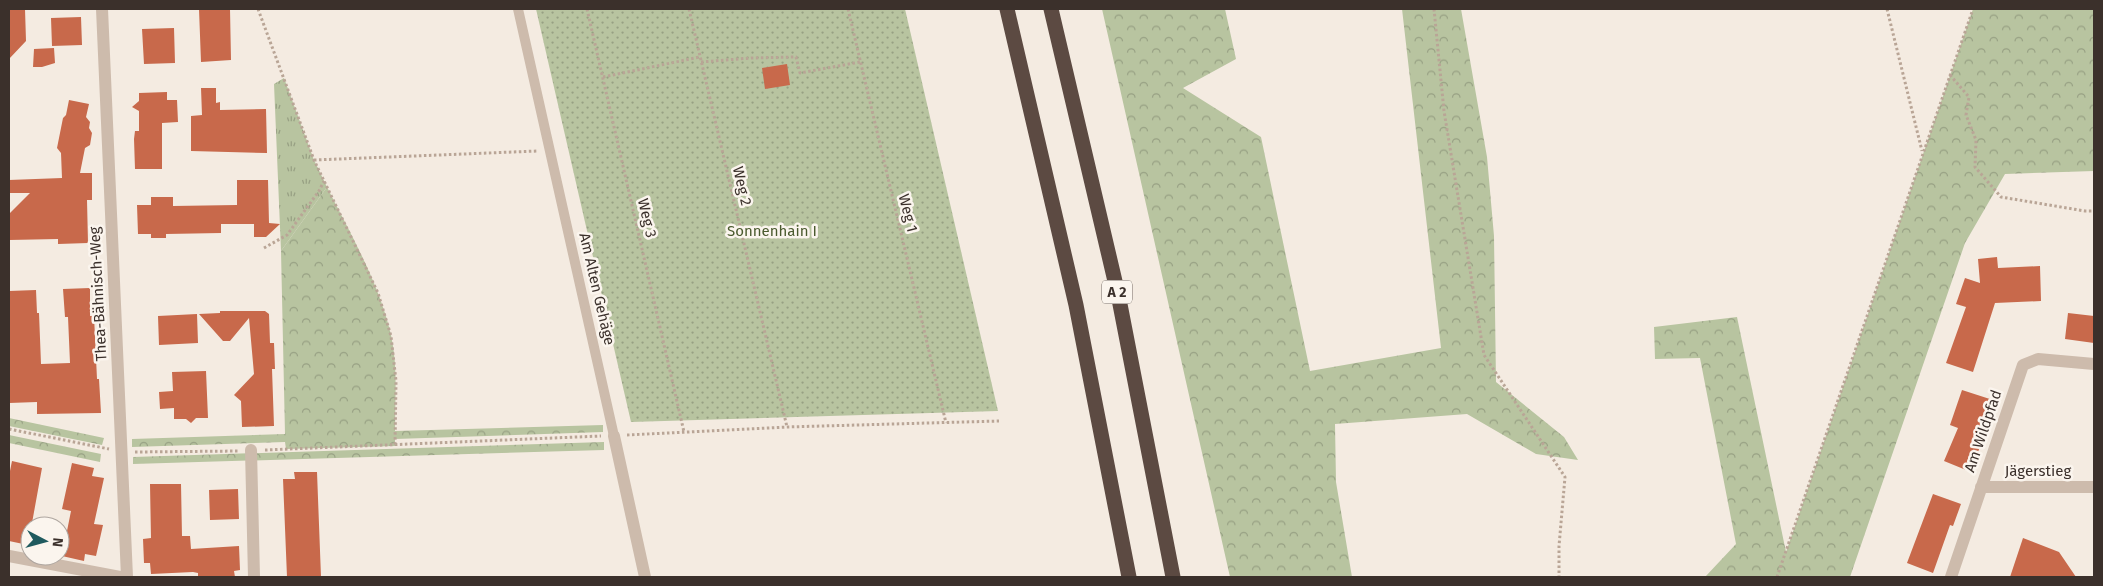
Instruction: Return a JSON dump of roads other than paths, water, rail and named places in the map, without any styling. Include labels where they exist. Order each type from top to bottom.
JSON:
[{"type":"highway","points":[[1007,9],[1076,305],[1129,577]]},
{"type":"highway","name":"A 2","points":[[1050,9],[1118,294],[1173,577]]},
{"type":"street","name":"Thea-Bähnisch-Weg","points":[[102,9],[127,577]]},
{"type":"street","name":"Am Wildpfad","points":[[1950,577],[2023,365],[2038,359],[2094,364]]},
{"type":"street","name":"Am Alten Gehäge","points":[[614,436],[645,577]]},
{"type":"street","points":[[250,450],[254,577]]},
{"type":"street","name":"Jägerstieg","points":[[1981,487],[2094,487]]},
{"type":"street","points":[[9,556],[120,577]]},
{"type":"lane","name":"Am Alten Gehäge","points":[[518,9],[614,436]]},
{"type":"park label","name":"Sonnenhain I","points":[[772,231]]}]
